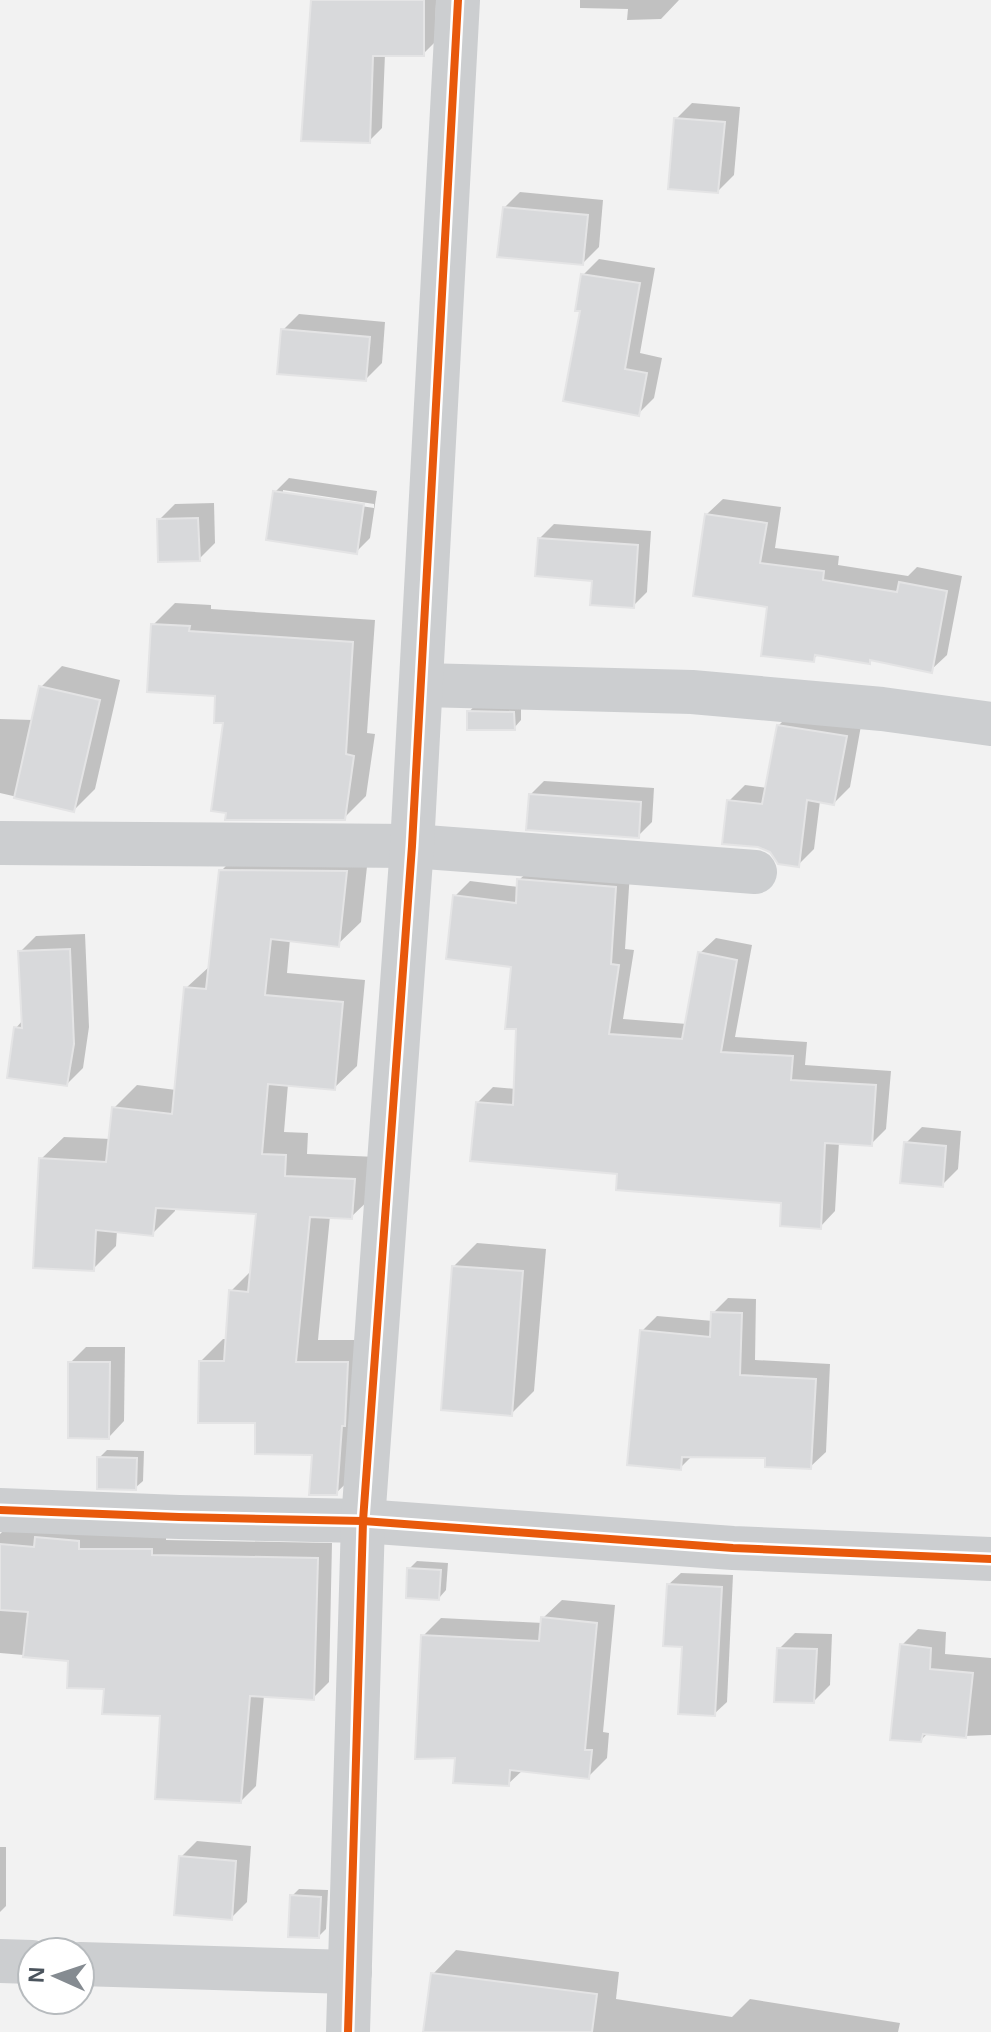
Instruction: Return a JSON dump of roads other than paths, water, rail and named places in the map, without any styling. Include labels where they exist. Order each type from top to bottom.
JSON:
[{"type":"street","points":[[348,2032],[363,1521],[412,846],[458,0]]},
{"type":"street","points":[[422,685],[692,692],[882,709],[991,724]]},
{"type":"street","points":[[0,843],[412,846],[755,872]]},
{"type":"street","points":[[0,1510],[363,1521],[733,1548],[991,1559]]},
{"type":"street","points":[[96,1964],[350,1972]]}]
